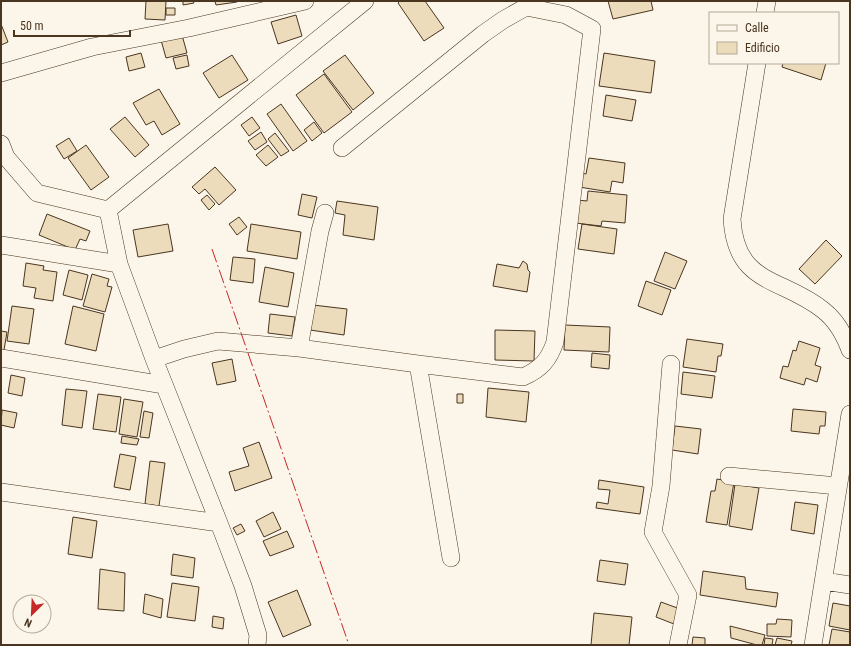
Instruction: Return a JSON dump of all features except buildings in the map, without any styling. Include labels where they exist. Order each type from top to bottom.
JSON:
[{"type":"street","points":[[1,73],[92,48],[305,1]]},
{"type":"street","points":[[108,210],[365,1]]},
{"type":"street","points":[[765,12],[767,1]]},
{"type":"street","points":[[154,359],[184,349],[218,341],[299,348],[523,377],[532,373],[547,360],[555,342],[592,29],[566,15],[526,6],[483,34],[342,148]]},
{"type":"street","points":[[757,64],[732,219],[736,246],[751,269],[762,277],[809,300],[824,310],[836,323],[846,338],[850,350]]},
{"type":"street","points":[[1,144],[6,157],[37,193],[108,210]]},
{"type":"street","points":[[108,210],[119,264],[164,385],[243,586],[258,635],[257,645]]},
{"type":"street","points":[[299,348],[320,230],[325,213]]},
{"type":"street","points":[[1,245],[119,264]]},
{"type":"street","points":[[1,358],[164,385]]},
{"type":"street","points":[[418,364],[451,558]]},
{"type":"street","points":[[671,364],[661,486],[653,532],[688,595],[678,645]]},
{"type":"street","points":[[813,645],[850,418]]},
{"type":"street","points":[[729,476],[838,486]]},
{"type":"street","points":[[1,492],[219,523]]},
{"type":"street","points":[[824,581],[850,585]]},
{"type":"power","points":[[212,249],[349,645]]}]
